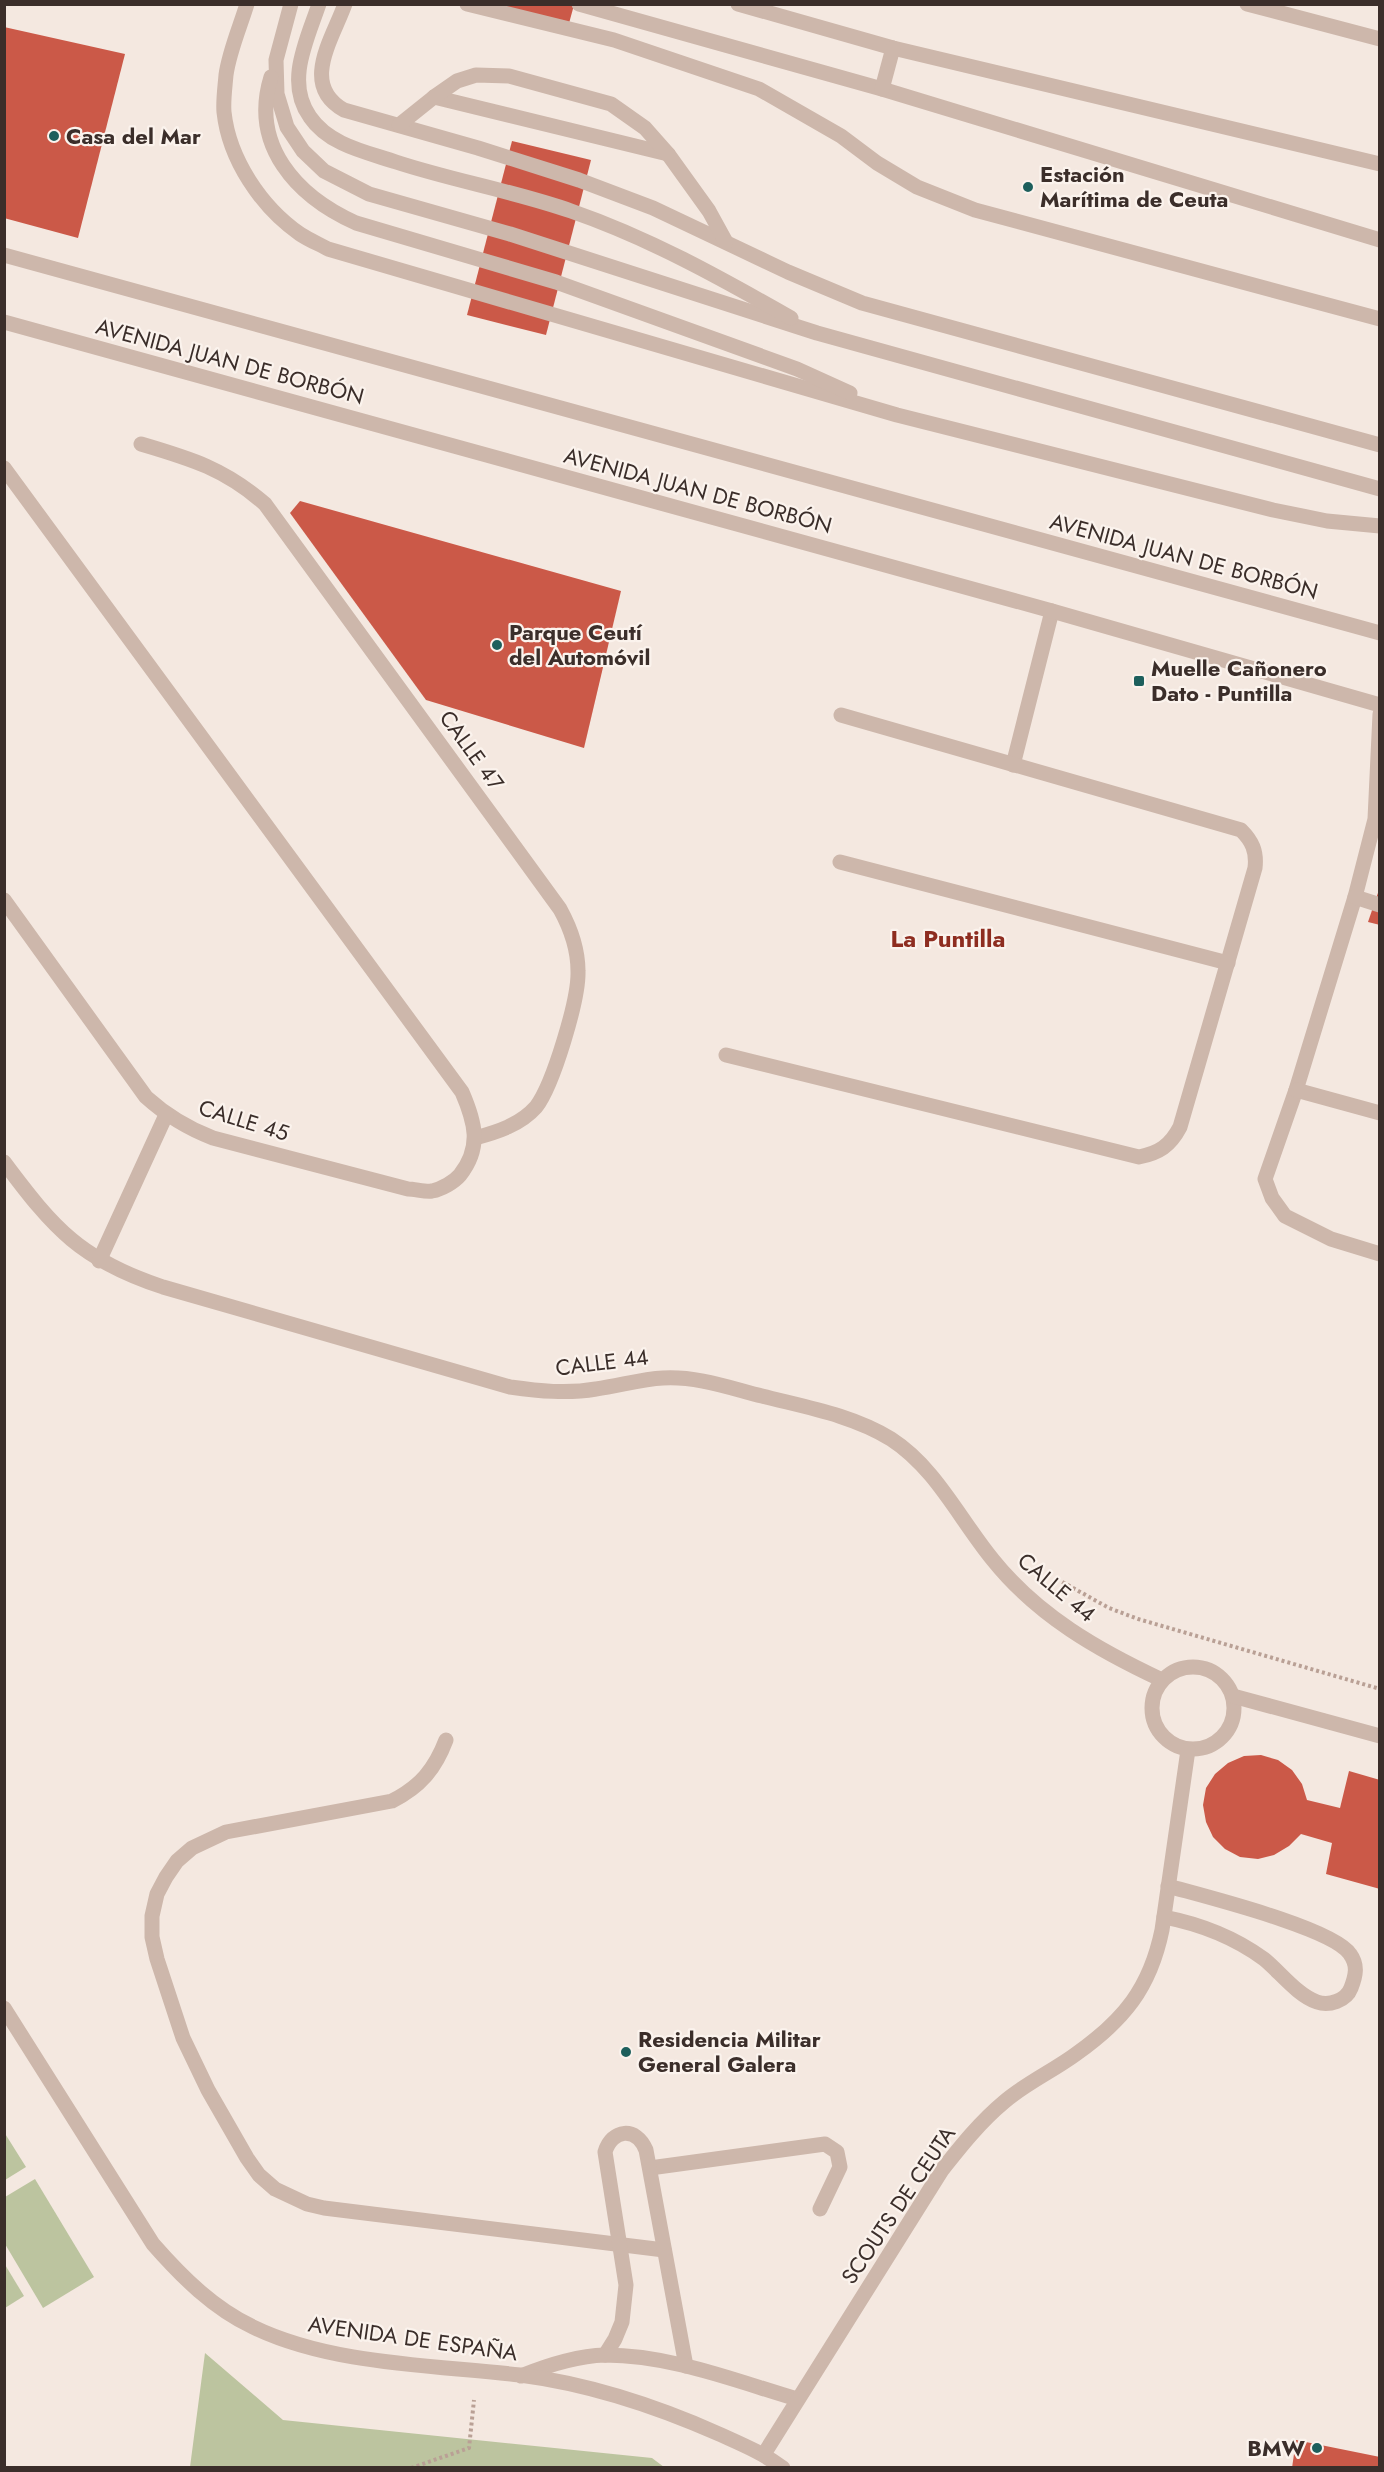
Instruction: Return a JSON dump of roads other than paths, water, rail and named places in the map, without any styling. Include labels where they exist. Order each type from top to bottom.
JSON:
[{"type":"street","points":[[247,4],[227,73],[224,111],[228,130],[240,164],[254,188],[275,213],[300,234],[328,249],[897,415],[1273,510],[1327,521],[1380,526]]},
{"type":"street","points":[[291,4],[267,92],[266,125],[274,148],[286,170],[301,189],[318,203],[356,222],[576,289],[797,369],[897,415]]},
{"type":"street","points":[[319,4],[300,63],[298,82],[301,101],[309,116],[331,138],[404,165],[522,195],[640,237],[700,267],[817,333]]},
{"type":"street","points":[[345,4],[320,70],[321,83],[326,96],[334,105],[344,110],[478,148],[579,180],[653,208],[788,272],[862,303],[1380,445]]},
{"type":"street","points":[[467,4],[614,40],[759,88],[841,136],[877,163],[907,181],[955,203],[1380,319]]},
{"type":"street","points":[[579,4],[882,89],[1380,240]]},
{"type":"street","points":[[738,4],[893,48],[1380,164]]},
{"type":"street","points":[[1248,4],[1380,39]]},
{"type":"street","points":[[882,89],[893,48]]},
{"type":"street","points":[[276,60],[277,94],[287,127],[303,151],[324,171],[369,194],[510,234],[817,333],[1380,489]]},
{"type":"street","points":[[399,125],[434,96],[457,81],[476,75],[509,76],[611,104],[645,128],[668,154],[709,211],[726,243]]},
{"type":"street","points":[[434,96],[668,154]]},
{"type":"street","name":"AVENIDA JUAN DE BORBÓN","points":[[4,255],[1380,633]]},
{"type":"street","name":"AVENIDA JUAN DE BORBÓN","points":[[4,322],[1052,611],[1380,705]]},
{"type":"street","name":"CALLE 47","points":[[141,444],[203,463],[226,474],[265,504],[560,909],[570,928],[576,949],[578,982],[548,1089],[535,1108],[517,1123],[475,1138]]},
{"type":"street","points":[[4,468],[462,1092],[472,1114],[475,1138]]},
{"type":"street","points":[[1013,765],[1052,611]]},
{"type":"street","points":[[1380,714],[1375,819],[1355,897],[1296,1090],[1265,1179],[1272,1198],[1286,1216],[1331,1239],[1380,1254]]},
{"type":"street","points":[[726,1054],[1138,1157],[1164,1149],[1174,1139],[1180,1127],[1256,868],[1254,848],[1241,830],[841,715]]},
{"type":"street","points":[[840,862],[1228,963]]},
{"type":"street","points":[[1355,897],[1380,905]]},
{"type":"street","name":"CALLE 45","points":[[4,900],[129,1077],[166,1115],[189,1129],[213,1138],[408,1189],[432,1191],[454,1181],[470,1162],[475,1138]]},
{"type":"street","points":[[1296,1090],[1380,1113]]},
{"type":"street","points":[[99,1261],[166,1115]]},
{"type":"street","name":"CALLE 44","points":[[4,1162],[56,1227],[99,1261],[130,1276],[163,1287],[510,1387],[567,1392],[644,1379],[687,1379],[841,1416],[865,1426],[891,1439],[914,1458],[934,1479],[993,1560],[1020,1590],[1044,1611],[1085,1641],[1162,1680]]},
{"type":"street","points":[[1196,1666],[1219,1676],[1227,1684],[1233,1696],[1232,1723],[1225,1735],[1215,1744],[1202,1749],[1188,1750],[1175,1747],[1156,1729],[1151,1703],[1155,1690],[1162,1680],[1184,1668],[1196,1666]]},
{"type":"street","points":[[1233,1696],[1380,1736]]},
{"type":"street","points":[[447,1740],[432,1770],[408,1793],[392,1801],[226,1832],[192,1848],[177,1861],[157,1894],[152,1916],[152,1937],[183,2038],[208,2090],[247,2158],[260,2175],[291,2198],[324,2208],[664,2250]]},
{"type":"street","name":"SCOUTS DE CEUTA","points":[[764,2454],[942,2170],[970,2135],[1004,2102],[1106,2031],[1136,1998],[1157,1954],[1188,1750]]},
{"type":"street","points":[[1164,1917],[1190,1922],[1240,1944],[1263,1959],[1308,1998],[1318,2003],[1329,2004],[1349,1993],[1356,1973],[1350,1954],[1335,1940],[1270,1916],[1168,1886]]},
{"type":"street","name":"AVENIDA DE ESPAÑA","points":[[4,2008],[153,2244],[182,2276],[215,2304],[252,2327],[293,2343],[347,2355],[521,2376],[582,2386],[641,2403],[698,2425],[764,2454],[783,2467]]},
{"type":"street","points":[[605,2355],[622,2322],[626,2285],[605,2152],[608,2143],[615,2136],[625,2133],[634,2135],[642,2141],[650,2168],[686,2366]]},
{"type":"street","points":[[650,2168],[825,2144],[837,2152],[840,2168],[820,2209]]},
{"type":"street","points":[[521,2376],[548,2365],[576,2358],[605,2355],[631,2357],[686,2366],[797,2399]]},
{"type":"place","name":"Casa del Mar","points":[[54,136]]},
{"type":"place","name":"Estación Marítima de Ceuta","points":[[1028,187]]},
{"type":"place","name":"Parque Ceutí del Automóvil","points":[[497,645]]},
{"type":"place","name":"Muelle Cañonero Dato - Puntilla","points":[[1139,681]]},
{"type":"place","name":"Residencia Militar General Galera","points":[[626,2052]]},
{"type":"place","name":"BMW","points":[[1317,2448]]},
{"type":"district","name":"La Puntilla","points":[[948,938]]}]
